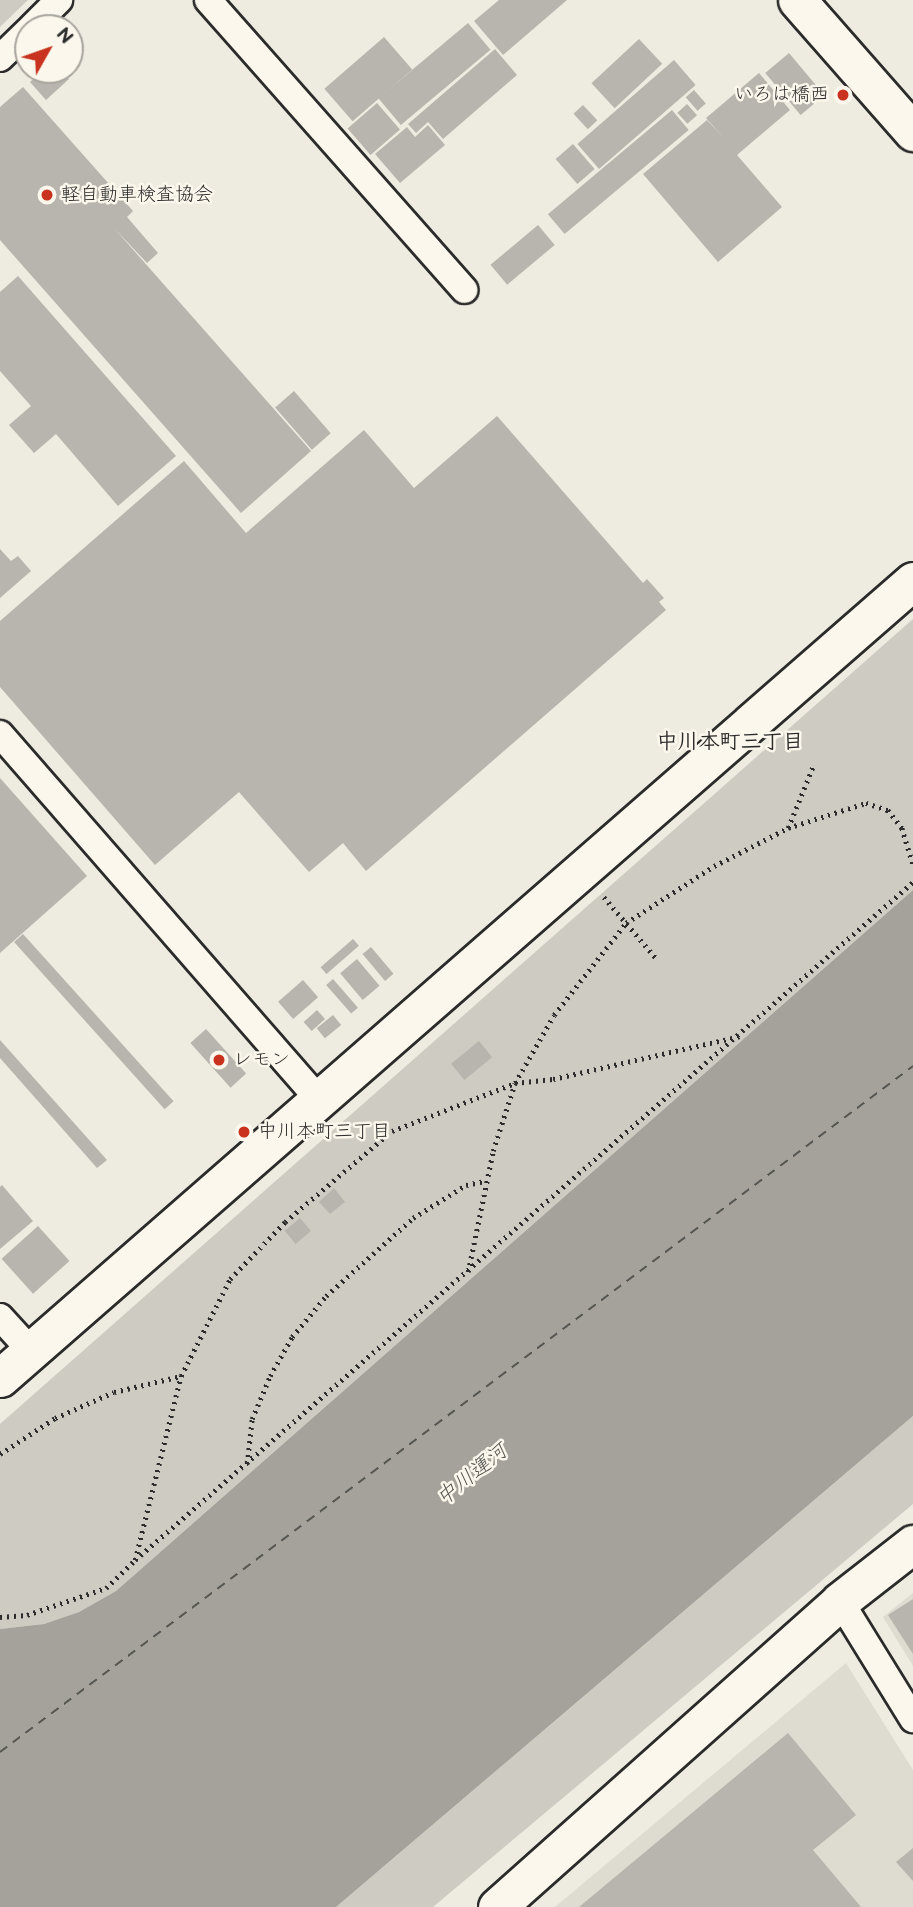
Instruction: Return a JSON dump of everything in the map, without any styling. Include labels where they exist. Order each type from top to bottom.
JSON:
[{"type":"street","points":[[45,14],[59,0]]},
{"type":"street","points":[[208,0],[465,290]]},
{"type":"street","points":[[797,0],[913,132]]},
{"type":"street","points":[[0,58],[14,44]]},
{"type":"street","points":[[0,1378],[583,872],[913,581]]},
{"type":"street","points":[[0,734],[319,1100]]},
{"type":"street","points":[[0,1317],[30,1351]]},
{"type":"street","points":[[497,1907],[840,1601],[913,1544]]},
{"type":"street","points":[[840,1601],[913,1719]]},
{"type":"path","points":[[788,828],[814,764]]},
{"type":"path","points":[[468,1273],[485,1181],[514,1083],[554,1015],[626,923],[714,866],[788,828],[866,803],[888,810],[902,828],[913,865]]},
{"type":"path","points":[[583,872],[657,959]]},
{"type":"path","points":[[0,1617],[27,1615],[106,1588],[135,1560],[741,1036],[913,882]]},
{"type":"path","points":[[135,1560],[181,1376],[230,1279],[285,1222],[392,1131],[514,1083],[553,1079],[741,1036]]},
{"type":"path","points":[[247,1464],[253,1419],[270,1376],[292,1337],[326,1296],[422,1212],[466,1185],[485,1181]]},
{"type":"path","points":[[0,1454],[55,1418],[114,1392],[181,1376]]},
{"type":"shaded area","points":[[0,0],[28,0],[0,27]]},
{"type":"shaded area","points":[[913,619],[913,890],[116,1591],[79,1612],[44,1624],[0,1629],[0,1424]]},
{"type":"shaded area","points":[[913,1416],[913,1504],[433,1907],[336,1907]]},
{"type":"shaded area","points":[[913,1593],[913,1666],[883,1617]]},
{"type":"shaded area","points":[[846,1663],[913,1770],[913,1907],[555,1907]]},
{"type":"water","name":"中川運河","points":[[913,890],[913,1416],[336,1907],[0,1907],[0,1629],[44,1624],[79,1612],[116,1591]]},
{"type":"building","points":[[499,0],[567,0],[503,55],[474,21]]},
{"type":"building","points":[[468,23],[490,50],[401,125],[378,98]]},
{"type":"building","points":[[384,37],[412,69],[353,121],[324,89]]},
{"type":"building","points":[[639,39],[662,64],[615,108],[591,83]]},
{"type":"building","points":[[495,49],[517,75],[443,139],[428,122],[416,133],[408,124]]},
{"type":"building","points":[[789,53],[824,95],[801,115],[765,73]]},
{"type":"building","points":[[674,60],[696,85],[599,169],[577,144]]},
{"type":"building","points":[[759,73],[790,110],[737,155],[782,207],[718,262],[643,174],[707,120],[724,138],[706,118]]},
{"type":"building","points":[[32,84],[64,84],[46,100]]},
{"type":"building","points":[[23,87],[133,211],[127,217],[158,253],[147,263],[114,228],[311,451],[241,513],[0,240],[0,107]]},
{"type":"building","points":[[694,90],[706,104],[698,111],[686,97]]},
{"type":"building","points":[[377,103],[400,129],[371,155],[348,129]]},
{"type":"building","points":[[687,104],[697,115],[687,124],[677,113]]},
{"type":"building","points":[[583,105],[597,120],[588,129],[573,114]]},
{"type":"building","points":[[672,110],[689,130],[565,234],[548,214]]},
{"type":"building","points":[[428,125],[445,145],[400,183],[375,154],[407,127],[415,137]]},
{"type":"building","points":[[573,144],[595,169],[577,184],[556,159]]},
{"type":"building","points":[[538,225],[555,245],[507,285],[491,265]]},
{"type":"building","points":[[18,276],[176,456],[118,506],[56,434],[34,453],[9,425],[31,406],[0,371],[0,292]]},
{"type":"building","points":[[294,391],[331,433],[312,450],[275,407]]},
{"type":"building","points":[[497,416],[643,583],[647,579],[664,598],[659,602],[666,610],[366,871],[343,843],[309,872],[239,792],[155,865],[0,687],[0,621],[184,461],[246,533],[364,430],[414,488]]},
{"type":"building","points":[[0,549],[11,561],[18,556],[31,571],[0,598]]},
{"type":"building","points":[[0,778],[87,876],[0,953]]},
{"type":"building","points":[[23,934],[174,1101],[165,1109],[14,942]]},
{"type":"building","points":[[353,939],[359,946],[326,974],[321,967]]},
{"type":"building","points":[[371,947],[393,974],[385,981],[363,954]]},
{"type":"building","points":[[357,959],[379,986],[363,1000],[340,973]]},
{"type":"building","points":[[333,979],[358,1008],[351,1014],[326,985]]},
{"type":"building","points":[[303,980],[318,997],[293,1019],[278,1002]]},
{"type":"building","points":[[317,1010],[325,1019],[312,1031],[304,1022]]},
{"type":"building","points":[[333,1015],[341,1025],[325,1038],[317,1028]]},
{"type":"building","points":[[206,1029],[246,1074],[231,1088],[190,1043]]},
{"type":"building","points":[[0,1040],[107,1160],[97,1168],[0,1058]]},
{"type":"building","points":[[479,1041],[492,1057],[464,1080],[451,1064]]},
{"type":"building","points":[[2,1185],[33,1221],[0,1249],[0,1187]]},
{"type":"building","points":[[334,1188],[345,1202],[330,1214],[319,1202]]},
{"type":"building","points":[[300,1218],[311,1231],[296,1244],[285,1231]]},
{"type":"building","points":[[38,1226],[69,1261],[33,1294],[2,1259]]},
{"type":"building","points":[[913,1599],[913,1654],[888,1615]]},
{"type":"building","points":[[788,1733],[856,1815],[813,1850],[861,1907],[579,1907]]},
{"type":"building","points":[[913,1848],[913,1881],[896,1862]]},
{"type":"ferry route","points":[[0,1752],[913,1066]]},
{"type":"place","name":"いろは橋西","points":[[843,95]]},
{"type":"place","name":"軽自動車検査協会","points":[[47,195]]},
{"type":"place","name":"レモン","points":[[219,1060]]},
{"type":"place","name":"中川本町三丁目","points":[[244,1132]]},
{"type":"district","name":"中川本町三丁目","points":[[730,742]]}]
